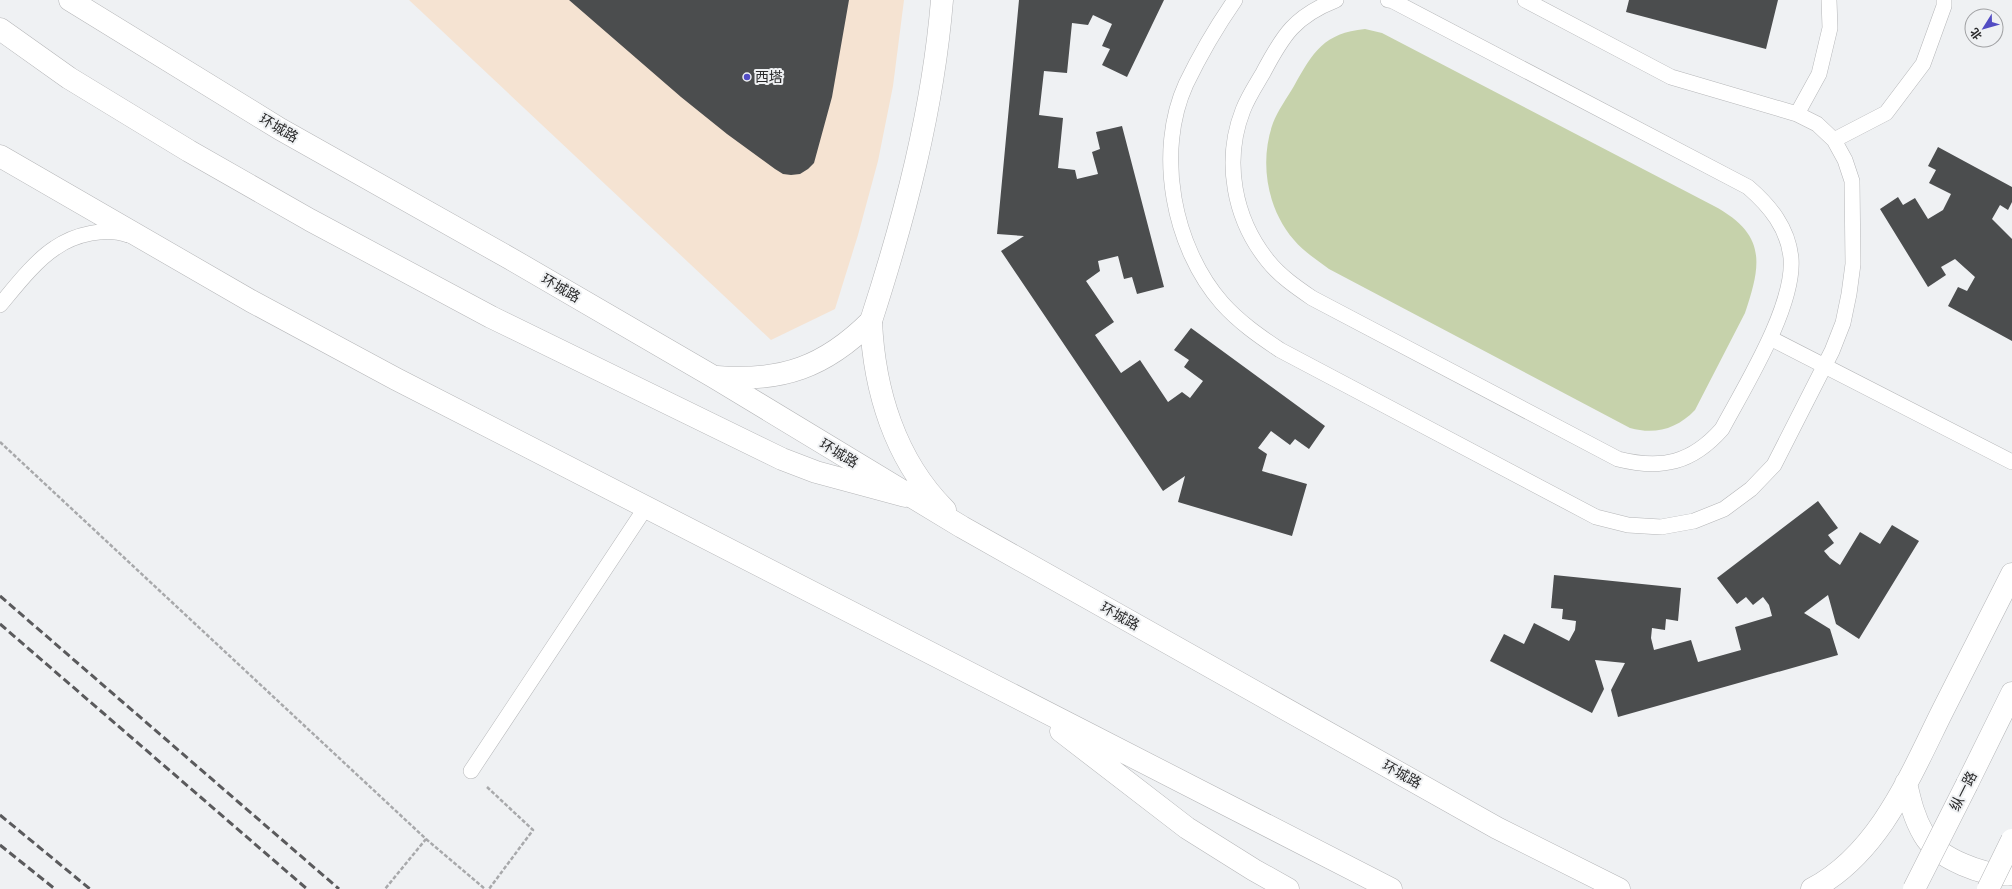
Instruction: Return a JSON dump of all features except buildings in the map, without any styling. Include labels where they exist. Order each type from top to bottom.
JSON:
[{"type":"main road","name":"环城路","points":[[70,0],[280,129],[511,258],[714,377],[962,527],[1497,828],[1618,889]]},
{"type":"main road","points":[[942,0],[930,93],[915,170],[895,246],[871,321],[872,353],[878,385],[887,416],[900,447],[934,498],[962,527]]},
{"type":"main road","points":[[0,29],[70,78],[189,151],[310,220],[491,317],[782,459],[816,472],[916,499]]},
{"type":"main road","points":[[0,156],[251,301],[396,379],[1391,889]]},
{"type":"main road","points":[[714,377],[745,379],[790,372],[817,362],[837,350],[856,336],[871,321]]},
{"type":"main road","points":[[1812,889],[1841,869],[1865,846],[1886,817],[1906,783],[2012,574]]},
{"type":"main road","name":"纵一路","points":[[1914,889],[2012,693]]},
{"type":"main road","points":[[1017,698],[1187,828],[1254,870],[1288,889]]},
{"type":"main road","points":[[1906,783],[1912,810],[1924,836],[1946,856],[1969,868],[2005,876],[2012,874]]},
{"type":"main road","points":[[1988,889],[2012,840]]},
{"type":"lane","points":[[1235,0],[1222,18],[1186,84],[1175,122],[1171,152],[1173,198],[1183,235],[1199,270],[1221,302],[1248,329],[1280,350],[1596,517],[1628,526],[1661,527],[1694,521],[1724,508],[1751,489],[1774,464],[1832,351],[1843,323],[1853,264],[1852,181],[1846,160],[1834,140],[1817,124],[1797,114],[1671,77],[1525,0]]},
{"type":"lane","points":[[1336,0],[1312,4],[1274,51],[1243,109],[1236,135],[1232,161],[1234,188],[1244,221],[1253,239],[1268,262],[1288,281],[1312,298],[1618,459],[1637,464],[1657,465],[1676,462],[1694,454],[1710,443],[1722,429],[1770,338],[1783,305],[1791,259],[1786,237],[1780,224],[1764,200],[1748,187],[1723,173],[1393,1],[1388,0]]},
{"type":"lane","points":[[1797,114],[1820,74],[1830,28],[1829,0]]},
{"type":"lane","points":[[1834,140],[1886,113],[1923,64],[1944,6],[1944,0]]},
{"type":"lane","points":[[0,305],[24,276],[55,248],[86,234],[118,231],[150,244]]},
{"type":"lane","points":[[1770,338],[2012,462]]},
{"type":"lane","points":[[471,772],[646,507]]},
{"type":"path","points":[[0,442],[426,839],[485,889]]},
{"type":"path","points":[[471,772],[533,830],[489,889]]},
{"type":"path","points":[[385,889],[426,839]]},
{"type":"shaded area","points":[[409,0],[904,0],[893,86],[878,161],[858,235],[835,309],[771,340]]},
{"type":"green space","points":[[1365,29],[1382,33],[1714,206],[1731,217],[1743,228],[1751,239],[1755,251],[1755,279],[1751,295],[1745,313],[1695,410],[1688,417],[1665,429],[1648,431],[1630,428],[1329,269],[1306,252],[1294,240],[1277,214],[1268,184],[1266,169],[1267,153],[1273,123],[1307,63],[1321,46],[1339,35]]},
{"type":"railway","points":[[0,596],[339,889]]},
{"type":"railway","points":[[0,624],[307,889]]},
{"type":"railway","points":[[0,815],[90,889]]},
{"type":"railway","points":[[0,845],[55,889]]},
{"type":"place","name":"西塔","points":[[747,77]]}]
